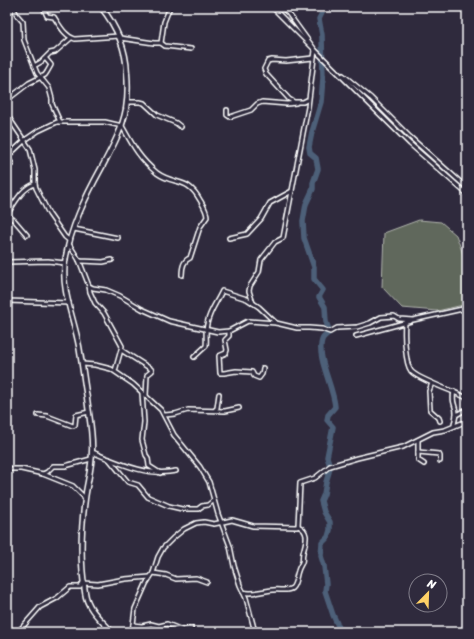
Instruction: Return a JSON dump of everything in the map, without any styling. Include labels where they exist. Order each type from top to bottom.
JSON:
[{"type":"street","points":[[13,7],[17,16],[23,22],[24,40],[37,73],[50,88],[52,104],[60,122]]},
{"type":"street","points":[[43,7],[47,16],[54,17],[61,28],[71,38],[120,37],[161,43],[165,46],[190,49]]},
{"type":"street","points":[[109,7],[102,9],[120,37],[126,58],[127,102],[122,126],[74,229],[69,242],[65,263],[66,286],[82,364],[92,432],[92,459],[85,498],[82,541],[83,583],[88,604],[112,632]]},
{"type":"street","points":[[161,43],[164,22],[170,7]]},
{"type":"street","points":[[272,7],[314,50],[371,98],[410,137],[467,188]]},
{"type":"street","points":[[253,303],[249,291],[250,286],[259,272],[263,256],[275,242],[283,238],[284,224],[292,191],[308,98],[314,50],[296,24],[281,7]]},
{"type":"street","points":[[34,66],[46,58],[50,53],[59,49],[71,38]]},
{"type":"street","points":[[7,100],[29,83],[47,72],[51,65],[46,58]]},
{"type":"street","points":[[298,102],[294,102],[285,96],[278,86],[266,74],[264,69],[268,61],[272,60],[286,61],[313,58]]},
{"type":"street","points":[[329,63],[410,144],[467,194]]},
{"type":"street","points":[[227,110],[227,115],[230,117],[251,110],[257,104],[262,102],[287,104],[303,102],[308,98]]},
{"type":"street","points":[[127,102],[144,103],[157,115],[181,127]]},
{"type":"street","points":[[7,115],[30,149],[36,170],[35,184],[49,214],[69,242],[79,260],[95,303],[104,313],[122,346],[115,371]]},
{"type":"street","points":[[12,164],[7,158],[8,156],[24,140],[38,131],[60,122],[105,122],[122,126],[137,154],[148,165],[165,178],[191,186],[204,206],[207,217],[200,226],[190,258],[185,262],[182,270],[182,275]]},
{"type":"street","points":[[26,235],[16,221],[8,215],[8,213],[25,190],[35,184]]},
{"type":"street","points":[[229,238],[247,234],[261,218],[270,203],[292,191]]},
{"type":"street","points":[[74,229],[118,238]]},
{"type":"street","points":[[79,260],[103,262],[112,260]]},
{"type":"street","points":[[7,262],[48,261],[65,263]]},
{"type":"street","points":[[89,286],[106,290],[120,296],[142,309],[169,321],[206,330],[223,332],[229,331],[248,321],[276,323],[297,328],[309,328],[330,332],[337,328],[357,327],[382,317],[394,316],[413,320]]},
{"type":"street","points":[[194,358],[206,346],[207,322],[214,303],[222,291],[242,297],[253,303],[276,323]]},
{"type":"street","points":[[7,301],[69,303]]},
{"type":"street","points":[[356,336],[405,322],[467,308]]},
{"type":"street","points":[[405,322],[404,338],[410,370],[412,373],[467,398]]},
{"type":"street","points":[[229,331],[229,336],[225,340],[227,350],[226,353],[219,356],[220,373],[224,374],[236,371],[252,372],[254,376],[259,378],[262,374],[262,368]]},
{"type":"street","points":[[121,350],[151,369],[152,371],[147,375],[146,396]]},
{"type":"street","points":[[82,364],[94,365],[115,371],[146,396],[165,415],[174,435],[200,467],[209,482],[221,523],[230,546],[234,566],[254,632]]},
{"type":"street","points":[[432,383],[429,390],[430,410],[439,418],[440,421]]},
{"type":"street","points":[[454,391],[452,402],[456,411],[454,426]]},
{"type":"street","points":[[142,393],[144,422],[142,440],[149,466],[160,473]]},
{"type":"street","points":[[215,410],[217,408],[219,394]]},
{"type":"street","points":[[165,415],[188,410],[225,411],[239,408]]},
{"type":"street","points":[[456,415],[467,409]]},
{"type":"street","points":[[38,415],[47,416],[74,426],[76,415],[89,412]]},
{"type":"street","points":[[298,526],[300,483],[315,478],[330,466],[403,447],[433,432],[467,422]]},
{"type":"street","points":[[418,440],[418,460],[424,464]]},
{"type":"street","points":[[92,452],[132,468],[160,473],[176,471]]},
{"type":"street","points":[[418,452],[439,454],[440,462]]},
{"type":"street","points":[[43,474],[53,466],[65,466],[92,459]]},
{"type":"street","points":[[109,459],[128,482],[138,485],[148,497],[169,506],[182,509],[198,509],[202,506],[208,505],[214,500]]},
{"type":"street","points":[[7,469],[21,469],[43,474],[73,486],[85,498]]},
{"type":"street","points":[[132,632],[136,609],[146,584],[153,573],[158,557],[163,548],[181,531],[196,523],[221,523],[232,520],[253,526],[302,527],[307,538],[302,562],[298,568],[294,584],[291,589],[274,589],[248,594],[243,592]]},
{"type":"street","points":[[153,573],[166,574],[176,579],[196,578],[207,582]]},
{"type":"street","points":[[83,583],[94,584],[150,577]]},
{"type":"street","points":[[18,632],[40,607],[57,598],[70,587],[80,587],[83,583]]},
{"type":"street","points":[[133,625],[142,626],[151,624],[159,626],[167,624],[182,630],[191,628]]},
{"type":"green space","points":[[419,220],[441,222],[456,235],[467,265],[463,305],[437,311],[402,308],[382,287],[384,233]]},
{"type":"waterway","points":[[325,7],[319,19],[322,35],[323,78],[321,102],[309,147],[310,153],[316,158],[318,169],[313,183],[313,189],[306,204],[303,221],[304,238],[314,267],[314,279],[323,290],[319,297],[325,307],[326,322],[330,332],[323,339],[321,347],[323,364],[332,391],[335,407],[328,415],[327,420],[333,427],[327,457],[330,466],[321,501],[324,512],[330,522],[330,530],[328,537],[322,543],[321,556],[324,566],[326,584],[325,591],[333,615],[341,632]]}]
